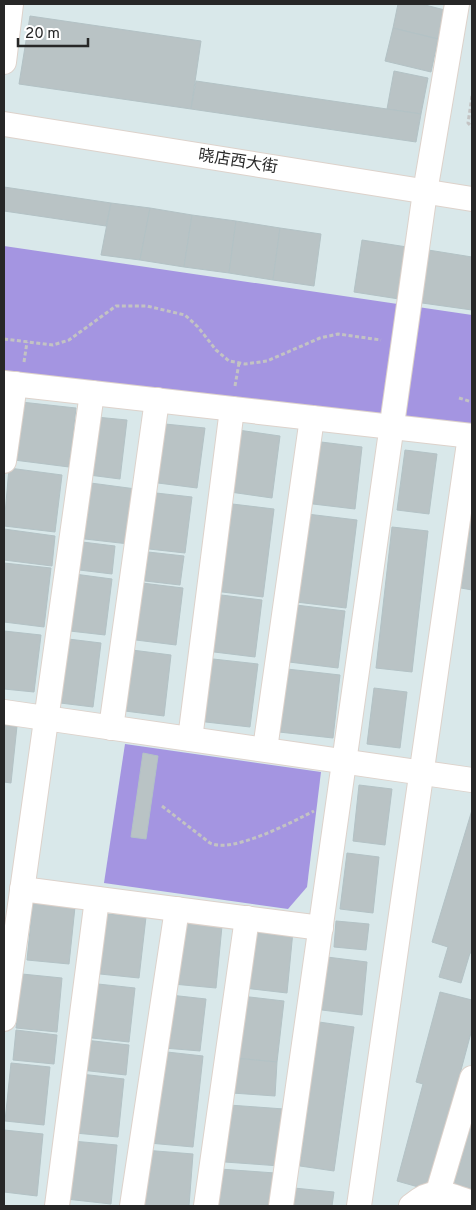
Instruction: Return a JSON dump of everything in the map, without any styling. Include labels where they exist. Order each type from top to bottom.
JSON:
[{"type":"street","points":[[4,62],[11,4]]},
{"type":"street","points":[[281,1206],[424,192],[457,4]]},
{"type":"street","name":"晓店西大街","points":[[4,124],[472,199]]},
{"type":"street","points":[[4,461],[9,383],[471,436],[359,1206]]},
{"type":"street","points":[[4,1019],[92,393]]},
{"type":"street","points":[[111,728],[157,400]]},
{"type":"street","points":[[190,739],[232,409]]},
{"type":"street","points":[[265,750],[312,418]]},
{"type":"street","points":[[4,712],[472,780]]},
{"type":"street","points":[[22,889],[320,928]]},
{"type":"street","points":[[57,1206],[97,899]]},
{"type":"street","points":[[132,1206],[176,909]]},
{"type":"street","points":[[206,1206],[247,918]]},
{"type":"street","points":[[438,1192],[472,1078]]},
{"type":"street","points":[[411,1206],[422,1196],[438,1192],[472,1202]]},
{"type":"path","points":[[472,96],[468,123],[472,127]]},
{"type":"path","points":[[4,339],[53,345],[69,340],[116,306],[147,306],[186,315],[228,361],[245,364],[267,361],[320,338],[338,334],[404,342]]},
{"type":"path","points":[[460,398],[472,402]]},
{"type":"path","points":[[162,806],[210,843],[216,846],[224,846],[245,842],[304,816],[328,803],[340,791]]},
{"type":"shaded area","points":[[4,246],[472,315],[472,429],[4,373]]},
{"type":"shaded area","points":[[125,744],[321,772],[307,887],[288,909],[104,883]]},
{"type":"building","points":[[398,4],[421,4],[445,10],[438,39],[393,28]]},
{"type":"building","points":[[30,16],[201,41],[191,109],[19,84]]},
{"type":"building","points":[[393,28],[438,39],[431,72],[385,61]]},
{"type":"building","points":[[394,71],[428,78],[421,114],[387,109]]},
{"type":"building","points":[[196,81],[421,114],[416,142],[191,109]]},
{"type":"building","points":[[4,187],[111,203],[106,226],[4,211]]},
{"type":"building","points":[[111,203],[150,208],[140,260],[101,255]]},
{"type":"building","points":[[150,208],[192,215],[184,267],[140,260]]},
{"type":"building","points":[[192,215],[236,221],[229,273],[184,267]]},
{"type":"building","points":[[236,221],[280,228],[273,280],[229,273]]},
{"type":"building","points":[[280,228],[321,234],[314,286],[273,280]]},
{"type":"building","points":[[362,240],[407,247],[399,299],[354,292]]},
{"type":"building","points":[[422,249],[472,257],[472,310],[415,302]]},
{"type":"building","points":[[21,402],[76,408],[69,467],[14,460]]},
{"type":"building","points":[[96,417],[127,420],[120,479],[89,475]]},
{"type":"building","points":[[165,424],[205,428],[197,488],[158,483]]},
{"type":"building","points":[[238,430],[280,436],[272,498],[230,492]]},
{"type":"building","points":[[321,442],[362,447],[355,509],[313,504]]},
{"type":"building","points":[[405,450],[437,454],[429,514],[397,510]]},
{"type":"building","points":[[9,468],[62,475],[55,532],[4,526]]},
{"type":"building","points":[[83,482],[136,489],[129,544],[76,538]]},
{"type":"building","points":[[156,493],[192,497],[185,553],[149,549]]},
{"type":"building","points":[[224,503],[274,509],[263,597],[214,591]]},
{"type":"building","points":[[472,510],[472,590],[461,588]]},
{"type":"building","points":[[307,514],[357,520],[346,608],[296,602]]},
{"type":"building","points":[[392,527],[428,531],[412,672],[376,668]]},
{"type":"building","points":[[4,529],[55,536],[52,566],[4,560]]},
{"type":"building","points":[[74,541],[115,546],[112,574],[71,569]]},
{"type":"building","points":[[148,552],[184,556],[180,585],[145,581]]},
{"type":"building","points":[[4,563],[51,568],[44,627],[4,622]]},
{"type":"building","points":[[67,573],[112,579],[105,635],[61,630]]},
{"type":"building","points":[[142,583],[183,588],[176,645],[136,640]]},
{"type":"building","points":[[213,594],[262,600],[255,657],[206,651]]},
{"type":"building","points":[[296,605],[345,611],[338,668],[289,662]]},
{"type":"building","points":[[4,631],[41,635],[34,692],[4,689]]},
{"type":"building","points":[[60,638],[101,643],[93,707],[52,702]]},
{"type":"building","points":[[132,650],[171,655],[164,716],[125,711]]},
{"type":"building","points":[[204,658],[258,664],[250,727],[197,721]]},
{"type":"building","points":[[287,669],[340,675],[333,738],[279,732]]},
{"type":"building","points":[[374,688],[407,692],[400,748],[367,744]]},
{"type":"building","points":[[4,724],[17,726],[11,783],[4,782]]},
{"type":"building","points":[[143,753],[158,756],[146,839],[131,837]]},
{"type":"building","points":[[359,785],[392,789],[385,845],[353,841]]},
{"type":"building","points":[[472,810],[472,953],[470,953],[461,983],[439,977],[448,947],[432,942]]},
{"type":"building","points":[[347,853],[379,857],[373,913],[340,909]]},
{"type":"building","points":[[33,902],[75,907],[69,964],[27,960]]},
{"type":"building","points":[[106,914],[146,917],[139,978],[100,974]]},
{"type":"building","points":[[336,921],[369,924],[366,950],[334,947]]},
{"type":"building","points":[[179,922],[222,926],[216,988],[173,984]]},
{"type":"building","points":[[250,926],[293,931],[287,993],[244,988]]},
{"type":"building","points":[[327,957],[367,962],[362,1015],[322,1010]]},
{"type":"building","points":[[22,974],[62,978],[57,1032],[16,1028]]},
{"type":"building","points":[[98,984],[135,988],[129,1042],[92,1038]]},
{"type":"building","points":[[440,992],[472,1000],[472,1029],[429,1190],[397,1181],[423,1084],[416,1082]]},
{"type":"building","points":[[170,995],[206,999],[200,1051],[164,1048]]},
{"type":"building","points":[[241,996],[284,1001],[277,1062],[234,1058]]},
{"type":"building","points":[[319,1022],[354,1027],[334,1171],[300,1166]]},
{"type":"building","points":[[16,1030],[57,1035],[54,1064],[13,1060]]},
{"type":"building","points":[[85,1040],[129,1045],[126,1075],[81,1070]]},
{"type":"building","points":[[158,1051],[203,1056],[193,1147],[149,1143]]},
{"type":"building","points":[[234,1058],[277,1062],[275,1096],[232,1093]]},
{"type":"building","points":[[11,1063],[50,1067],[44,1125],[5,1121]]},
{"type":"building","points":[[81,1074],[124,1079],[118,1137],[75,1133]]},
{"type":"building","points":[[229,1105],[284,1109],[280,1166],[225,1162]]},
{"type":"building","points":[[472,1121],[472,1189],[454,1184]]},
{"type":"building","points":[[4,1130],[43,1134],[37,1196],[4,1192]]},
{"type":"building","points":[[72,1141],[117,1145],[111,1204],[66,1199]]},
{"type":"building","points":[[144,1150],[193,1154],[189,1206],[140,1206]]},
{"type":"building","points":[[220,1169],[275,1173],[273,1206],[217,1206]]},
{"type":"building","points":[[294,1188],[334,1192],[332,1206],[292,1206]]}]
